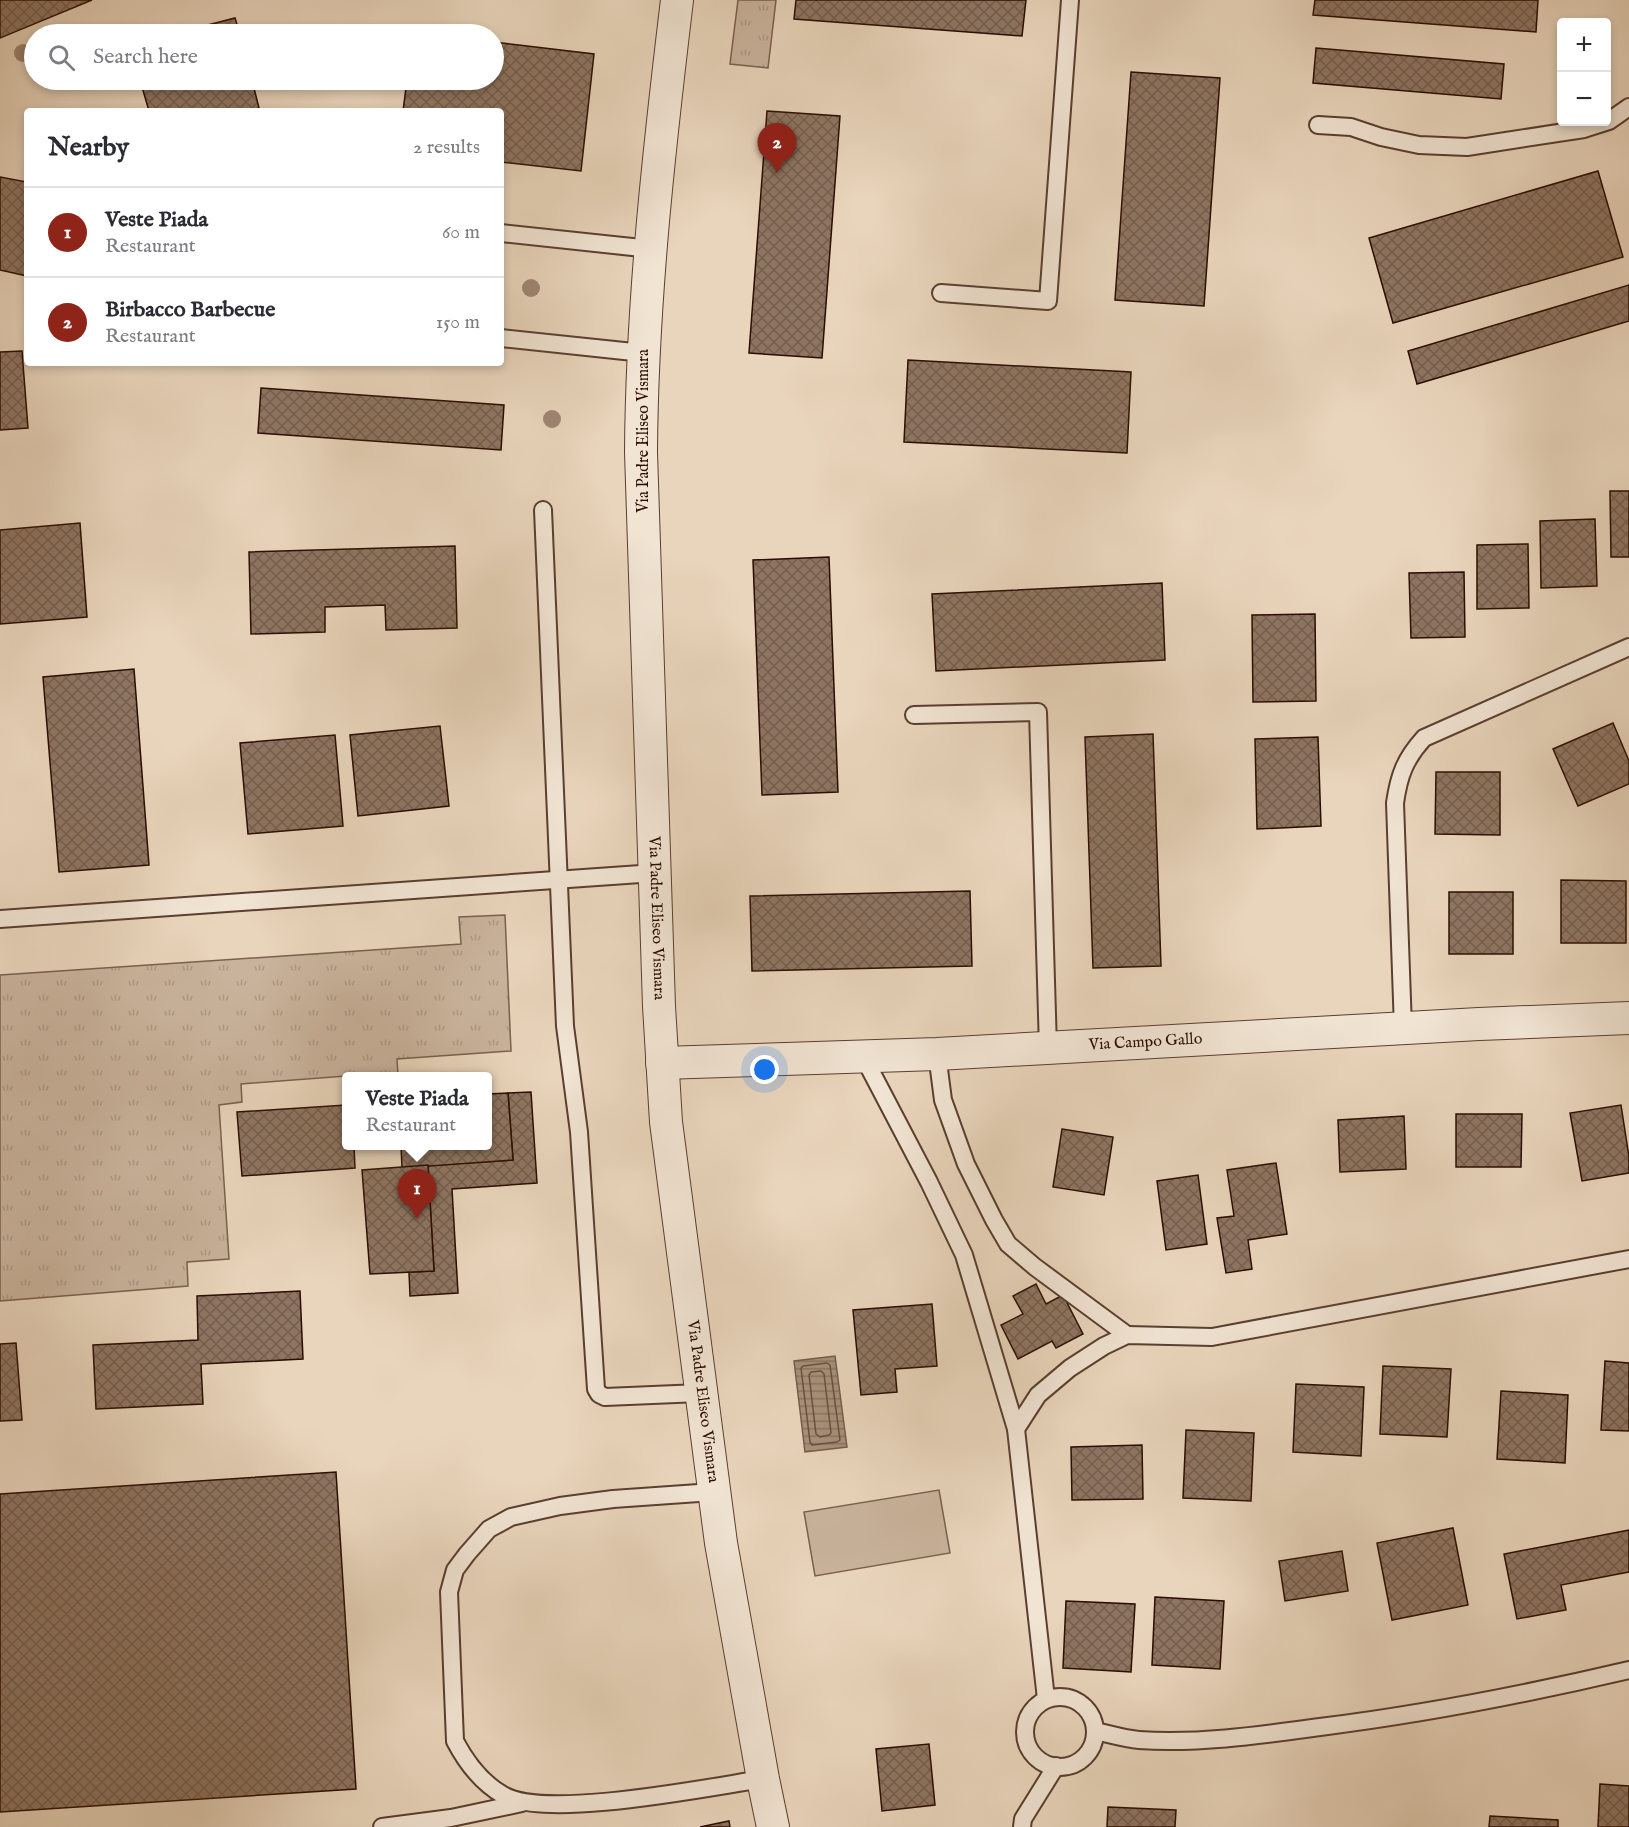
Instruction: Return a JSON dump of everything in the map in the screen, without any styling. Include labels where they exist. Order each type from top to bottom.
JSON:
[{"type":"street","name":"Via Padre Eliseo Vismara","points":[[677,0],[651,249],[643,353],[641,452],[662,1063],[666,1122],[720,1543],[773,1827]]},
{"type":"street","name":"Via Campo Gallo","points":[[662,1063],[1048,1048],[1629,1018]]},
{"type":"lane","points":[[940,292],[1048,301],[1070,0]]},
{"type":"lane","points":[[1318,125],[1352,127],[1381,137],[1419,145],[1467,147],[1584,129],[1609,121],[1629,106]]},
{"type":"lane","points":[[504,233],[651,249]]},
{"type":"lane","points":[[504,338],[643,353]]},
{"type":"lane","points":[[543,510],[565,1026],[579,1132],[596,1389],[605,1397],[700,1393]]},
{"type":"lane","points":[[1403,1028],[1395,803],[1398,778],[1413,750],[1424,738],[1629,647]]},
{"type":"lane","points":[[914,716],[1038,712],[1048,1048]]},
{"type":"lane","points":[[0,919],[655,873]]},
{"type":"lane","points":[[937,1053],[943,1100],[966,1164],[993,1220],[1008,1244],[1035,1267],[1127,1335]]},
{"type":"lane","points":[[863,1056],[929,1182],[964,1255],[1016,1429],[1046,1699]]},
{"type":"lane","points":[[1016,1429],[1038,1395],[1070,1368],[1104,1346],[1127,1335],[1212,1337],[1629,1259]]},
{"type":"lane","points":[[523,1802],[504,1795],[483,1779],[466,1761],[455,1741],[449,1592],[455,1570],[489,1529],[512,1517],[560,1506],[613,1499],[713,1492]]},
{"type":"lane","points":[[1095,1731],[1138,1740],[1247,1737],[1347,1724],[1476,1703],[1629,1670]]},
{"type":"lane","points":[[1058,1697],[1079,1702],[1092,1720],[1095,1731],[1088,1753],[1079,1761],[1068,1766],[1056,1766],[1045,1764],[1035,1757],[1025,1736],[1025,1725],[1030,1713],[1046,1699],[1058,1697]]},
{"type":"lane","points":[[1022,1827],[1023,1819],[1056,1766]]},
{"type":"lane","points":[[382,1827],[450,1818],[523,1802],[566,1804],[602,1802],[763,1779]]},
{"type":"green space","points":[[738,0],[776,0],[768,68],[730,64]]},
{"type":"green space","points":[[505,915],[511,1051],[397,1059],[398,1072],[342,1072],[342,1076],[241,1084],[242,1102],[219,1105],[229,1259],[187,1262],[188,1286],[0,1301],[0,975],[461,944],[459,917]]},
{"type":"green space","points":[[939,1490],[950,1553],[815,1576],[804,1512]]},
{"type":"water","points":[[835,1356],[847,1447],[805,1452],[794,1361]]},
{"type":"building","points":[[0,0],[92,0],[34,24],[24,24],[24,28],[0,38]]},
{"type":"building","points":[[796,0],[1026,0],[1022,36],[794,19]]},
{"type":"building","points":[[1315,0],[1538,0],[1536,32],[1313,15]]},
{"type":"building","points":[[235,18],[237,24],[212,24]]},
{"type":"building","points":[[504,43],[594,54],[581,171],[504,162],[504,108],[403,108],[406,90],[504,90]]},
{"type":"building","points":[[1316,48],[1504,64],[1501,99],[1313,83]]},
{"type":"building","points":[[1131,72],[1220,78],[1204,306],[1115,300]]},
{"type":"building","points":[[143,90],[254,90],[259,108],[148,108]]},
{"type":"building","points":[[767,111],[840,116],[822,358],[749,353]]},
{"type":"building","points":[[1598,171],[1623,257],[1393,323],[1369,238]]},
{"type":"building","points":[[0,177],[24,181],[24,275],[0,270]]},
{"type":"building","points":[[1629,285],[1629,321],[1417,384],[1408,351]]},
{"type":"building","points":[[22,351],[28,428],[0,430],[0,352]]},
{"type":"building","points":[[908,360],[1131,372],[1127,453],[904,442]]},
{"type":"building","points":[[261,388],[504,405],[501,450],[258,433]]},
{"type":"building","points":[[1610,491],[1629,491],[1629,557],[1611,557]]},
{"type":"building","points":[[1595,519],[1597,586],[1541,588],[1540,521]]},
{"type":"building","points":[[80,523],[87,617],[0,624],[0,530]]},
{"type":"building","points":[[1528,544],[1529,608],[1477,609],[1477,545]]},
{"type":"building","points":[[455,546],[457,628],[386,630],[385,605],[325,607],[325,632],[251,634],[249,552]]},
{"type":"building","points":[[829,557],[838,792],[762,795],[753,560]]},
{"type":"building","points":[[1464,572],[1465,637],[1411,638],[1409,573]]},
{"type":"building","points":[[1162,583],[1165,660],[936,671],[932,594]]},
{"type":"building","points":[[1315,614],[1316,701],[1253,702],[1252,615]]},
{"type":"building","points":[[134,669],[149,865],[59,872],[43,677]]},
{"type":"building","points":[[1613,723],[1629,761],[1629,784],[1578,806],[1553,749]]},
{"type":"building","points":[[440,726],[449,806],[358,816],[350,735]]},
{"type":"building","points":[[1153,734],[1161,966],[1093,968],[1085,737]]},
{"type":"building","points":[[335,735],[343,826],[248,834],[240,743]]},
{"type":"building","points":[[1318,737],[1321,826],[1257,829],[1255,739]]},
{"type":"building","points":[[1436,772],[1500,772],[1500,835],[1435,834]]},
{"type":"building","points":[[1561,880],[1626,881],[1626,943],[1561,943]]},
{"type":"building","points":[[970,891],[972,966],[752,971],[750,896]]},
{"type":"building","points":[[1449,892],[1513,892],[1513,954],[1449,954]]},
{"type":"building","points":[[531,1092],[537,1183],[452,1189],[458,1293],[410,1296],[409,1272],[434,1271],[428,1165],[513,1160],[508,1093]]},
{"type":"building","points":[[508,1093],[513,1160],[402,1168],[401,1150],[492,1150],[492,1094]]},
{"type":"building","points":[[342,1105],[342,1150],[354,1150],[355,1168],[242,1176],[237,1112]]},
{"type":"building","points":[[1621,1105],[1629,1157],[1629,1173],[1582,1181],[1570,1113]]},
{"type":"building","points":[[1456,1114],[1522,1114],[1521,1167],[1456,1167]]},
{"type":"building","points":[[1404,1116],[1406,1169],[1340,1172],[1338,1120]]},
{"type":"building","points":[[1062,1129],[1113,1137],[1104,1195],[1053,1187]]},
{"type":"building","points":[[1276,1163],[1287,1234],[1248,1240],[1252,1269],[1226,1273],[1217,1218],[1234,1216],[1227,1170]]},
{"type":"building","points":[[428,1165],[434,1271],[370,1274],[362,1170]]},
{"type":"building","points":[[1198,1175],[1207,1244],[1166,1250],[1157,1181]]},
{"type":"building","points":[[1036,1284],[1046,1304],[1063,1295],[1083,1334],[1056,1348],[1052,1341],[1018,1359],[1001,1325],[1023,1314],[1013,1296]]},
{"type":"building","points":[[300,1291],[303,1359],[201,1364],[203,1404],[96,1409],[93,1345],[198,1340],[197,1296]]},
{"type":"building","points":[[932,1304],[937,1366],[895,1369],[897,1392],[861,1395],[853,1310]]},
{"type":"building","points":[[16,1343],[22,1420],[0,1421],[0,1344]]},
{"type":"building","points":[[1605,1361],[1629,1363],[1629,1431],[1601,1430]]},
{"type":"building","points":[[1383,1366],[1451,1369],[1447,1437],[1380,1434]]},
{"type":"building","points":[[1296,1384],[1364,1387],[1361,1456],[1293,1452]]},
{"type":"building","points":[[1501,1391],[1568,1395],[1565,1463],[1497,1459]]},
{"type":"building","points":[[1186,1430],[1254,1433],[1251,1501],[1183,1498]]},
{"type":"building","points":[[1142,1445],[1143,1499],[1072,1500],[1071,1447]]},
{"type":"building","points":[[336,1472],[356,1789],[0,1812],[0,1494]]},
{"type":"building","points":[[1453,1528],[1468,1605],[1392,1620],[1377,1543]]},
{"type":"building","points":[[1629,1530],[1629,1572],[1561,1585],[1566,1610],[1517,1619],[1504,1554]]},
{"type":"building","points":[[1342,1551],[1348,1591],[1285,1601],[1279,1561]]},
{"type":"building","points":[[1155,1597],[1224,1601],[1220,1669],[1152,1665]]},
{"type":"building","points":[[1066,1601],[1135,1604],[1131,1672],[1063,1668]]},
{"type":"building","points":[[929,1744],[935,1805],[882,1811],[876,1749]]},
{"type":"building","points":[[1600,1784],[1629,1786],[1629,1827],[1598,1827]]},
{"type":"building","points":[[1108,1807],[1176,1810],[1175,1827],[1107,1827]]},
{"type":"building","points":[[1490,1816],[1558,1820],[1558,1827],[1489,1827]]},
{"type":"building","points":[[729,1821],[730,1827],[700,1827]]},
{"type":"place","name":"Birbacco Barbecue","points":[[777,173]]},
{"type":"place","name":"Veste Piada","points":[[417,1219]]}]
